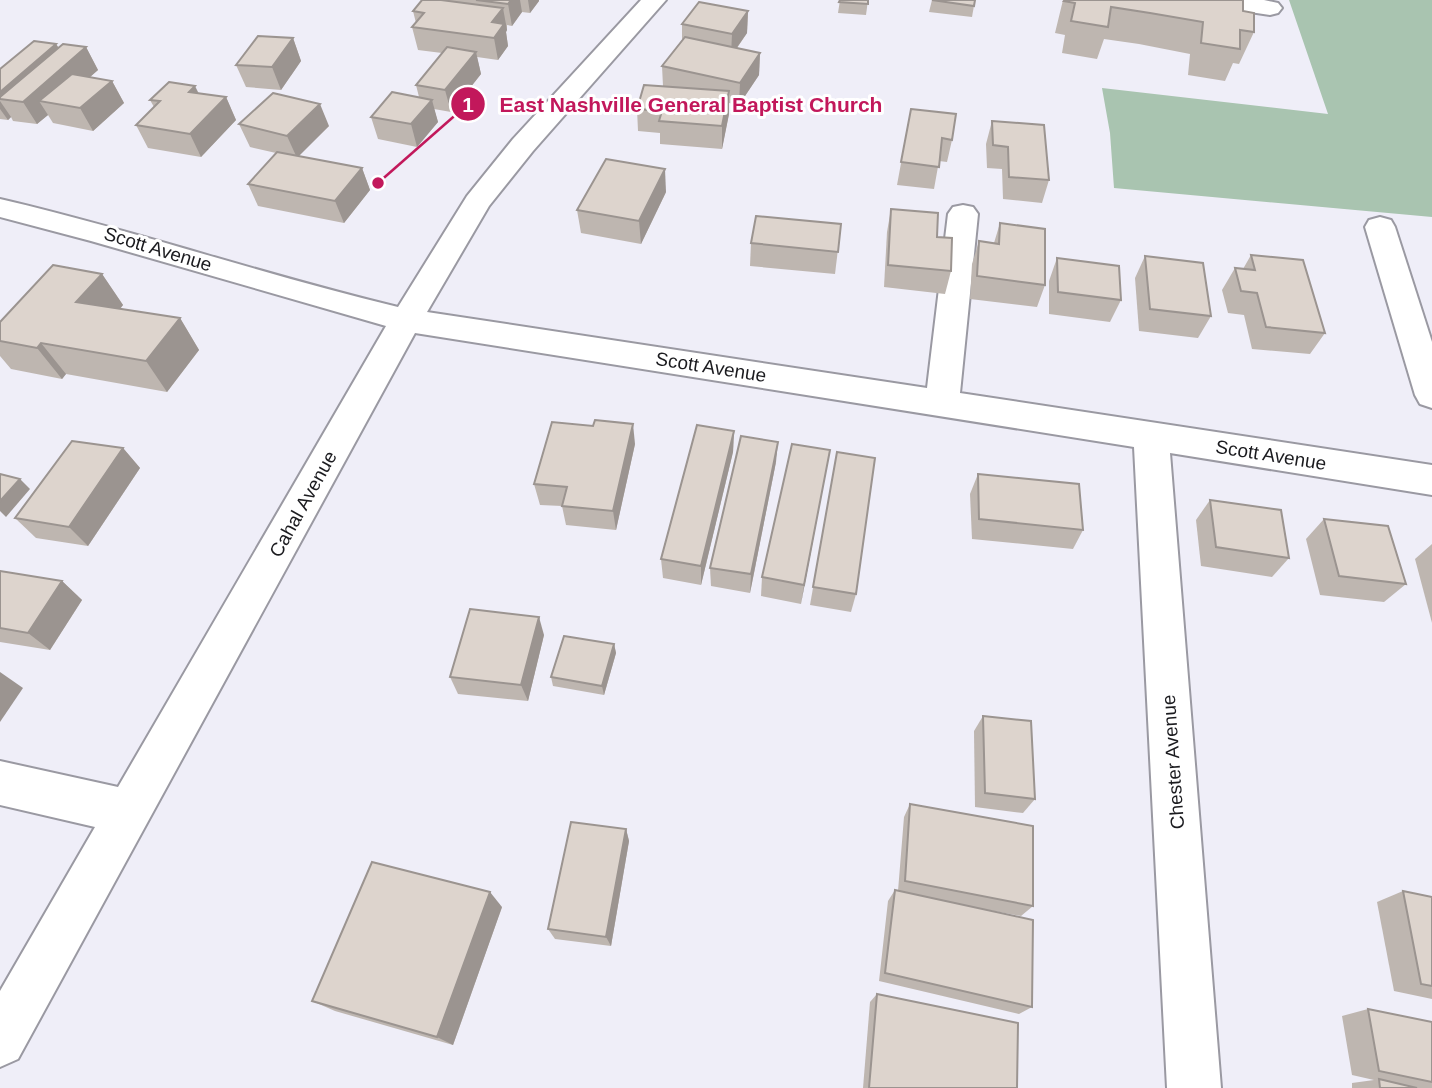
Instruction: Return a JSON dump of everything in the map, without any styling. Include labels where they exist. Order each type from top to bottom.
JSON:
[{"type":"street","name":"Cahal Avenue","points":[[0,1041],[406,320],[477,202],[523,145],[654,0]]},
{"type":"street","points":[[1216,0],[1270,8]]},
{"type":"street","name":"Scott Avenue","points":[[0,208],[81,226],[359,309],[406,320],[1432,480]]},
{"type":"street","points":[[942,403],[963,214]]},
{"type":"street","points":[[1380,227],[1432,395]]},
{"type":"street","name":"Chester Avenue","points":[[1151,437],[1194,1088]]},
{"type":"street","points":[[0,783],[129,812]]},
{"type":"green space","points":[[1289,0],[1432,0],[1432,217],[1114,188],[1110,133],[1102,88],[1328,114]]},
{"type":"building","points":[[422,0],[503,8],[492,22],[504,24],[494,38],[412,27],[424,13],[413,11]]},
{"type":"building","points":[[476,0],[511,0],[508,4]]},
{"type":"building","points":[[868,0],[868,4],[839,2]]},
{"type":"building","points":[[932,0],[975,0],[974,6]]},
{"type":"building","points":[[1065,0],[1243,0],[1243,11],[1254,13],[1254,32],[1240,30],[1240,49],[1201,43],[1203,22],[1150,13],[1111,7],[1108,27],[1071,21],[1075,3]]},
{"type":"building","points":[[699,2],[748,11],[732,34],[682,24]]},
{"type":"building","points":[[258,36],[293,38],[272,67],[236,65]]},
{"type":"building","points":[[685,37],[760,53],[740,83],[662,66]]},
{"type":"building","points":[[34,41],[56,44],[0,92],[0,69]]},
{"type":"building","points":[[63,44],[86,47],[23,102],[0,99],[0,97]]},
{"type":"building","points":[[447,47],[476,52],[445,90],[416,85]]},
{"type":"building","points":[[72,74],[112,81],[80,108],[39,101]]},
{"type":"building","points":[[169,82],[195,86],[189,92],[226,97],[190,134],[136,125],[160,101],[150,100]]},
{"type":"building","points":[[644,85],[729,91],[722,126],[659,121],[662,111],[637,109]]},
{"type":"building","points":[[392,92],[432,100],[411,124],[371,117]]},
{"type":"building","points":[[273,93],[320,104],[287,136],[239,124]]},
{"type":"building","points":[[911,109],[956,114],[952,140],[942,138],[939,167],[901,162]]},
{"type":"building","points":[[992,121],[1044,125],[1049,180],[1009,177],[1008,147],[993,145]]},
{"type":"building","points":[[277,152],[362,168],[335,201],[248,184]]},
{"type":"building","points":[[606,159],[665,169],[639,221],[577,210]]},
{"type":"building","points":[[891,209],[938,213],[937,237],[952,238],[951,271],[888,265]]},
{"type":"building","points":[[756,216],[841,224],[838,252],[751,243]]},
{"type":"building","points":[[1000,223],[1045,229],[1045,285],[977,276],[979,241],[999,244]]},
{"type":"building","points":[[1251,255],[1303,260],[1325,333],[1266,327],[1257,293],[1241,291],[1235,268],[1255,270]]},
{"type":"building","points":[[1145,256],[1203,263],[1211,316],[1150,309]]},
{"type":"building","points":[[1057,258],[1119,266],[1121,300],[1058,292]]},
{"type":"building","points":[[53,265],[102,274],[76,302],[180,318],[146,361],[41,343],[37,348],[0,341],[0,322]]},
{"type":"building","points":[[595,420],[633,424],[613,511],[562,506],[567,487],[534,484],[552,422],[593,426]]},
{"type":"building","points":[[697,425],[734,431],[701,566],[661,559]]},
{"type":"building","points":[[741,436],[778,442],[751,574],[710,568]]},
{"type":"building","points":[[72,441],[123,448],[69,527],[15,518]]},
{"type":"building","points":[[792,444],[830,450],[804,585],[762,577]]},
{"type":"building","points":[[837,452],[875,458],[856,594],[813,587]]},
{"type":"building","points":[[0,474],[20,479],[0,501]]},
{"type":"building","points":[[978,474],[1079,484],[1083,530],[979,519]]},
{"type":"building","points":[[1210,500],[1281,510],[1289,558],[1216,547]]},
{"type":"building","points":[[1324,519],[1388,526],[1406,584],[1339,576]]},
{"type":"building","points":[[0,571],[62,581],[28,633],[0,628]]},
{"type":"building","points":[[470,609],[539,617],[521,685],[450,677]]},
{"type":"building","points":[[564,636],[614,644],[602,686],[551,677]]},
{"type":"building","points":[[983,716],[1031,721],[1035,799],[985,793]]},
{"type":"building","points":[[910,804],[1033,826],[1033,906],[905,881]]},
{"type":"building","points":[[571,822],[626,829],[606,937],[548,929]]},
{"type":"building","points":[[372,862],[490,892],[437,1037],[312,1001]]},
{"type":"building","points":[[895,890],[1033,920],[1032,1007],[885,973]]},
{"type":"building","points":[[1403,891],[1432,897],[1432,986],[1421,984]]},
{"type":"building","points":[[877,994],[1018,1023],[1017,1088],[869,1088]]},
{"type":"building","points":[[1368,1009],[1432,1022],[1432,1082],[1379,1071]]},
{"type":"building","points":[[1379,1079],[1417,1088],[1380,1088]]},
{"type":"place","name":"East Nashville General Baptist Church","points":[[378,183]]}]
